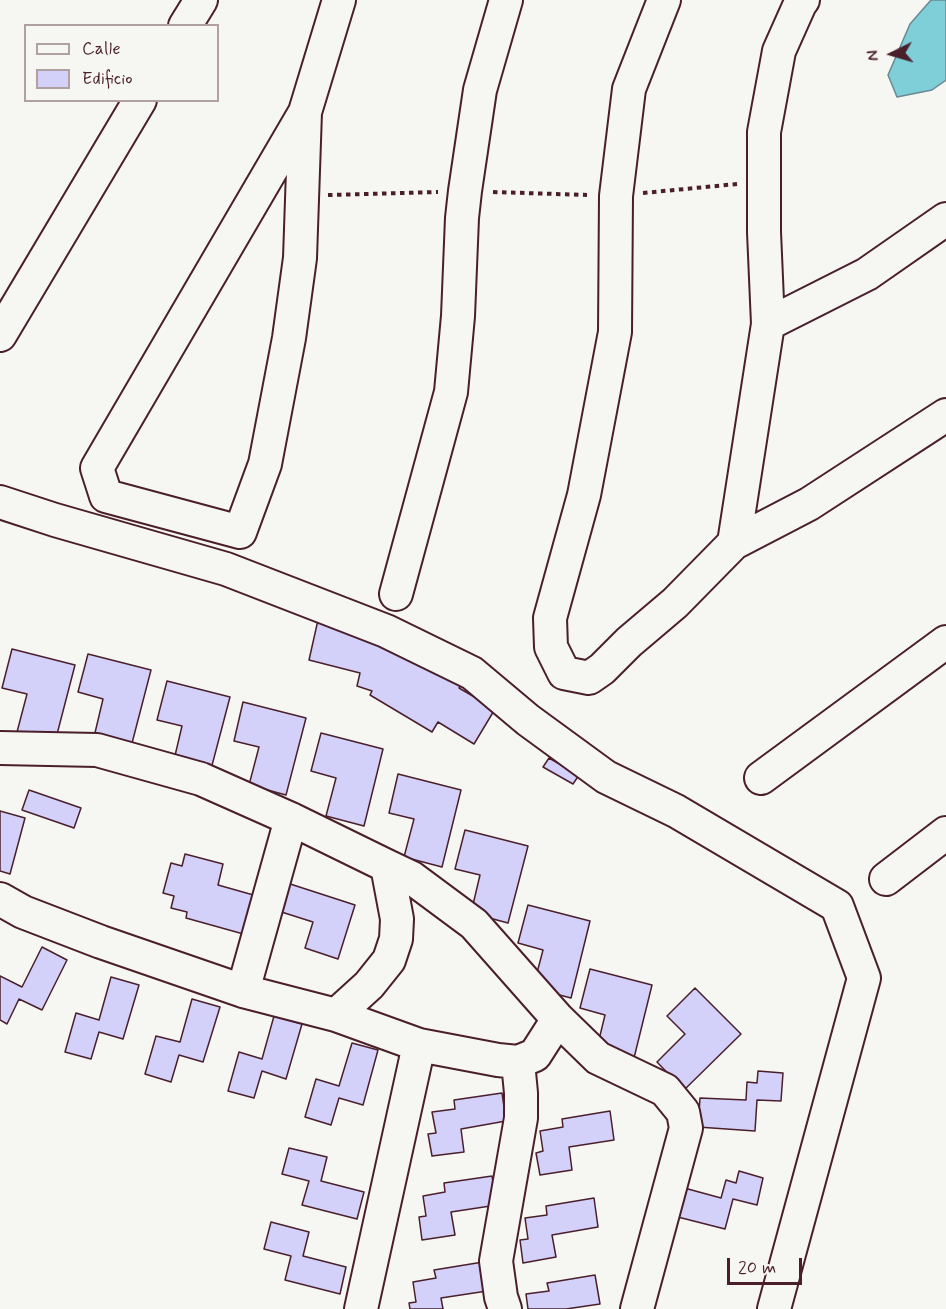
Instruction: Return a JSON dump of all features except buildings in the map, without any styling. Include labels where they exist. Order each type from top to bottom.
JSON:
[{"type":"street","points":[[186,24],[201,0]]},
{"type":"street","points":[[306,112],[97,468],[106,496],[240,532],[265,464],[289,338],[300,258],[306,112],[339,0]]},
{"type":"street","points":[[396,594],[451,392],[465,191],[480,90],[506,0]]},
{"type":"street","points":[[664,0],[629,89],[616,196],[615,332],[584,495],[550,618],[551,647],[564,674],[589,678],[603,669],[629,642],[675,603],[734,543],[809,504],[946,415]]},
{"type":"street","points":[[734,543],[768,324],[764,232],[764,132],[780,51],[803,0]]},
{"type":"street","points":[[0,335],[139,102]]},
{"type":"street","points":[[768,324],[867,274],[946,219]]},
{"type":"street","points":[[0,502],[226,569],[386,631],[472,673],[528,720],[606,777],[676,811],[837,906],[864,978],[774,1309]]},
{"type":"street","points":[[761,778],[946,642]]},
{"type":"street","points":[[0,748],[97,750],[201,779],[291,819],[412,878],[474,924],[558,1019],[598,1058],[664,1090],[683,1112],[686,1128],[637,1309]]},
{"type":"street","points":[[243,991],[291,819]]},
{"type":"street","points":[[886,879],[946,833]]},
{"type":"street","points":[[336,1015],[369,985],[388,960],[396,939],[397,919],[387,866]]},
{"type":"street","points":[[0,899],[23,912],[101,942],[243,991],[336,1015],[419,1045],[518,1062],[535,1055],[558,1019]]},
{"type":"street","points":[[361,1309],[419,1045]]},
{"type":"street","points":[[505,1309],[496,1261],[521,1118],[518,1062]]},
{"type":"path","points":[[302,196],[465,191],[616,196],[764,181]]},
{"type":"water","points":[[931,0],[946,0],[946,80],[932,90],[897,97],[888,75],[910,24]]}]
